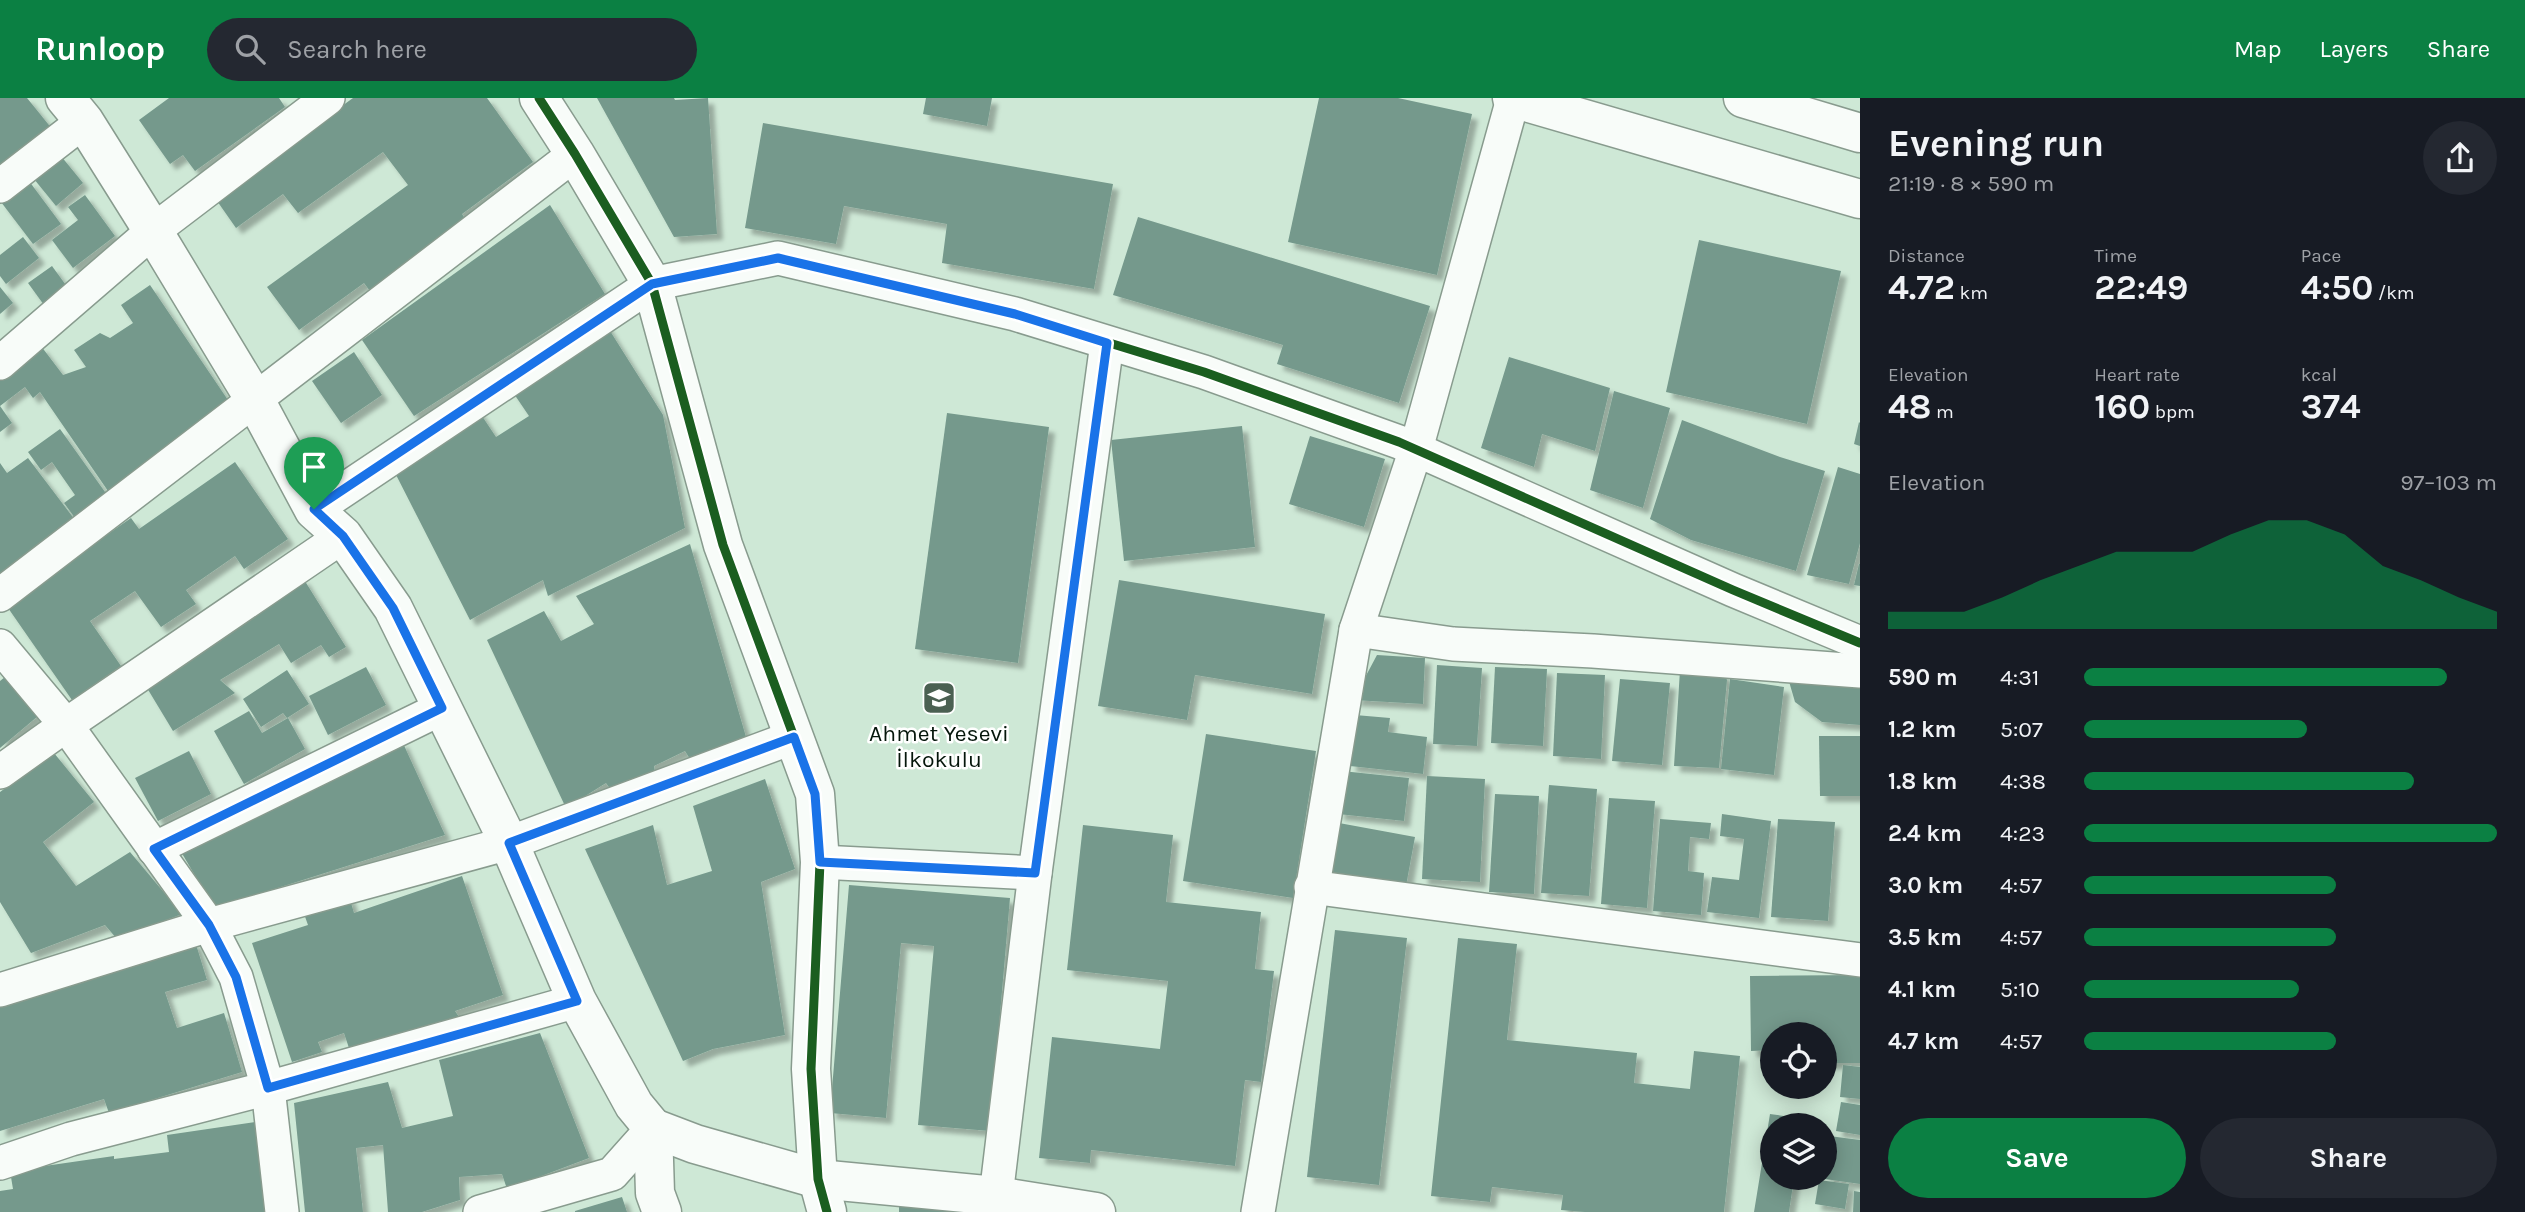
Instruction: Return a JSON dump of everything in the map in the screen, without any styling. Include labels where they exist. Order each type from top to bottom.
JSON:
[{"type":"main road","points":[[538,98],[575,153],[652,284],[723,545],[815,794],[820,862],[811,1069],[817,1201]]},
{"type":"main road","points":[[1512,98],[1860,198]]},
{"type":"main road","points":[[1743,98],[1860,133]]},
{"type":"main road","points":[[75,109],[153,230],[255,400],[314,509],[343,536],[393,608],[509,843],[577,1001],[634,1105],[653,1128],[695,1144],[817,1201],[996,1196],[1096,1212]]},
{"type":"main road","points":[[653,1128],[655,1193],[662,1212]]},
{"type":"street","points":[[0,363],[153,230],[328,98]]},
{"type":"street","points":[[1258,1212],[1356,630],[1416,449],[1512,98]]},
{"type":"street","points":[[0,186],[75,109]]},
{"type":"street","points":[[0,595],[575,153]]},
{"type":"street","points":[[314,509],[652,284],[778,258],[1015,314],[1204,372],[1416,449],[1860,643]]},
{"type":"street","points":[[996,1196],[1035,873],[1107,343]]},
{"type":"street","points":[[0,772],[343,536]]},
{"type":"street","points":[[1356,630],[1453,644],[1593,651],[1860,671]]},
{"type":"street","points":[[0,646],[66,725],[209,925],[236,977],[268,1088],[282,1212]]},
{"type":"street","points":[[154,849],[442,708]]},
{"type":"street","points":[[0,990],[209,925],[509,843],[794,737]]},
{"type":"street","points":[[820,862],[1035,873]]},
{"type":"street","points":[[1311,887],[1860,960]]},
{"type":"street","points":[[0,1163],[71,1139],[268,1088],[577,1001]]},
{"type":"street","points":[[480,1212],[612,1174],[653,1128]]},
{"type":"building","points":[[0,98],[27,98],[57,135],[0,179]]},
{"type":"building","points":[[169,98],[279,98],[285,107],[195,171],[183,155],[170,164],[139,120]]},
{"type":"building","points":[[353,98],[487,98],[533,162],[462,214],[469,225],[373,295],[364,283],[299,330],[267,287],[408,185],[383,152],[298,213],[283,194],[236,228],[215,198]]},
{"type":"building","points":[[597,98],[708,98],[717,234],[674,237]]},
{"type":"building","points":[[926,98],[992,98],[987,126],[923,114]]},
{"type":"building","points":[[1319,98],[1398,98],[1472,114],[1437,275],[1288,242]]},
{"type":"building","points":[[763,123],[1113,184],[1094,289],[942,263],[947,224],[844,206],[836,244],[745,228]]},
{"type":"building","points":[[61,156],[83,183],[56,206],[34,179]]},
{"type":"building","points":[[29,181],[61,224],[33,244],[1,202]]},
{"type":"building","points":[[85,195],[115,236],[73,268],[52,240],[78,220],[68,207]]},
{"type":"building","points":[[550,205],[605,294],[414,416],[362,340]]},
{"type":"building","points":[[1138,217],[1430,306],[1399,403],[1277,364],[1283,345],[1113,295]]},
{"type":"building","points":[[23,237],[39,258],[6,284],[0,276],[0,255]]},
{"type":"building","points":[[1699,240],[1841,271],[1807,424],[1666,392]]},
{"type":"building","points":[[52,266],[68,288],[44,305],[28,283]]},
{"type":"building","points":[[150,285],[232,406],[108,491],[40,392],[33,398],[25,387],[0,406],[0,376],[41,346],[63,375],[86,367],[74,350],[100,333],[110,338],[133,323],[121,305]]},
{"type":"building","points":[[0,287],[13,303],[0,314]]},
{"type":"building","points":[[605,323],[663,415],[685,528],[548,596],[543,580],[470,620],[390,463],[476,407],[496,437],[529,416],[508,385]]},
{"type":"building","points":[[354,352],[382,395],[341,423],[312,381]]},
{"type":"building","points":[[1509,357],[1610,388],[1595,451],[1542,434],[1534,467],[1481,448]]},
{"type":"building","points":[[1614,391],[1670,408],[1643,508],[1590,490]]},
{"type":"building","points":[[0,406],[12,423],[0,432]]},
{"type":"building","points":[[947,413],[1049,427],[1018,663],[915,649]]},
{"type":"building","points":[[1682,420],[1825,471],[1796,571],[1691,540],[1650,519]]},
{"type":"building","points":[[1860,423],[1860,446],[1854,444]]},
{"type":"building","points":[[1242,426],[1255,547],[1124,561],[1111,440]]},
{"type":"building","points":[[60,429],[110,499],[78,522],[64,503],[75,495],[52,462],[41,470],[28,452]]},
{"type":"building","points":[[1310,436],[1385,459],[1364,527],[1289,504]]},
{"type":"building","points":[[28,458],[75,520],[0,576],[0,463],[7,473]]},
{"type":"building","points":[[235,462],[288,539],[244,569],[235,556],[186,590],[196,604],[161,627],[135,591],[90,621],[121,666],[72,700],[6,605],[131,518],[139,529]]},
{"type":"building","points":[[1838,467],[1860,474],[1860,543],[1849,584],[1807,575]]},
{"type":"building","points":[[690,544],[746,737],[690,759],[685,751],[654,766],[656,780],[614,794],[606,783],[566,808],[487,640],[544,611],[561,641],[594,624],[576,596]]},
{"type":"building","points":[[1860,564],[1860,586],[1854,585]]},
{"type":"building","points":[[303,578],[346,647],[329,657],[321,645],[291,663],[279,644],[220,680],[235,693],[173,731],[141,678]]},
{"type":"building","points":[[1119,580],[1325,614],[1312,694],[1195,675],[1187,720],[1098,706]]},
{"type":"building","points":[[1377,655],[1425,658],[1423,704],[1353,700]]},
{"type":"building","points":[[1437,665],[1482,668],[1477,746],[1433,744]]},
{"type":"building","points":[[366,667],[386,705],[328,735],[309,696]]},
{"type":"building","points":[[1495,667],[1547,669],[1543,746],[1491,743]]},
{"type":"building","points":[[287,670],[309,704],[287,718],[283,713],[261,727],[243,699]]},
{"type":"building","points":[[1680,670],[1724,673],[1727,680],[1719,768],[1674,766]]},
{"type":"building","points":[[1557,673],[1605,675],[1601,759],[1553,756]]},
{"type":"building","points":[[5,677],[38,716],[0,748],[0,681]]},
{"type":"building","points":[[1788,678],[1860,683],[1860,725],[1822,722],[1795,702]]},
{"type":"building","points":[[1620,679],[1670,683],[1662,765],[1612,761]]},
{"type":"building","points":[[1730,679],[1784,687],[1774,775],[1721,769]]},
{"type":"building","points":[[249,711],[262,733],[288,718],[305,749],[244,784],[214,731]]},
{"type":"building","points":[[1355,715],[1390,718],[1388,732],[1427,737],[1423,774],[1350,766]]},
{"type":"building","points":[[1206,734],[1316,751],[1293,898],[1183,881]]},
{"type":"building","points":[[1819,736],[1860,736],[1860,796],[1820,796]]},
{"type":"building","points":[[402,741],[445,835],[214,908],[180,850]]},
{"type":"building","points":[[189,751],[211,794],[158,821],[135,778]]},
{"type":"building","points":[[54,753],[94,802],[43,842],[76,886],[130,852],[182,914],[117,939],[105,925],[31,953],[0,902],[0,792]]},
{"type":"building","points":[[1342,771],[1409,778],[1404,821],[1338,814]]},
{"type":"building","points":[[1427,776],[1485,779],[1480,882],[1422,879]]},
{"type":"building","points":[[765,779],[795,869],[761,882],[785,1035],[713,1049],[683,1061],[585,849],[653,825],[667,885],[712,871],[693,806]]},
{"type":"building","points":[[1549,785],[1597,789],[1589,896],[1541,893]]},
{"type":"building","points":[[1495,794],[1539,796],[1534,894],[1489,892]]},
{"type":"building","points":[[1609,798],[1655,801],[1647,908],[1601,904]]},
{"type":"building","points":[[1722,814],[1771,821],[1759,918],[1707,912],[1712,877],[1739,880],[1744,839],[1720,836]]},
{"type":"building","points":[[1660,819],[1711,823],[1709,839],[1690,837],[1688,871],[1704,873],[1701,915],[1653,911]]},
{"type":"building","points":[[1778,819],[1835,822],[1828,921],[1771,917]]},
{"type":"building","points":[[1339,823],[1415,837],[1406,886],[1330,872]]},
{"type":"building","points":[[1083,825],[1173,835],[1166,902],[1261,912],[1255,969],[1274,971],[1261,1082],[1245,1080],[1235,1166],[1091,1150],[1090,1163],[1039,1158],[1052,1037],[1160,1049],[1168,981],[1067,970]]},
{"type":"building","points":[[462,876],[503,995],[455,1011],[463,1023],[353,1060],[344,1033],[318,1042],[322,1052],[292,1062],[252,943],[308,925],[303,911],[349,896],[354,913]]},
{"type":"building","points":[[849,885],[1010,898],[990,1131],[918,1125],[934,946],[901,943],[886,1118],[830,1113]]},
{"type":"building","points":[[1335,930],[1407,938],[1379,1185],[1307,1177]]},
{"type":"building","points":[[1458,938],[1517,944],[1507,1040],[1637,1053],[1634,1083],[1690,1089],[1694,1051],[1740,1056],[1724,1212],[1561,1210],[1563,1195],[1492,1187],[1490,1202],[1431,1196]]},
{"type":"building","points":[[195,941],[207,980],[165,992],[177,1028],[224,1013],[242,1072],[109,1113],[104,1099],[0,1131],[0,1002]]},
{"type":"building","points":[[1860,975],[1860,1063],[1837,1063],[1837,1022],[1760,1022],[1760,1051],[1751,1051],[1750,976]]},
{"type":"building","points":[[540,1033],[589,1158],[507,1189],[502,1174],[459,1177],[460,1200],[422,1212],[388,1212],[383,1145],[356,1148],[363,1212],[305,1212],[294,1103],[388,1082],[402,1128],[453,1116],[439,1060]]},
{"type":"building","points":[[1843,1065],[1860,1067],[1860,1099],[1840,1097]]},
{"type":"building","points":[[1841,1102],[1860,1105],[1860,1135],[1837,1131]]},
{"type":"building","points":[[269,1120],[270,1212],[0,1212],[0,1191],[13,1189],[10,1171],[114,1156],[114,1159],[169,1152],[167,1135]]},
{"type":"building","points":[[1837,1137],[1860,1140],[1860,1184],[1837,1181]]},
{"type":"building","points":[[1760,1175],[1760,1190],[1792,1190],[1789,1212],[1754,1212]]},
{"type":"building","points":[[1837,1182],[1849,1184],[1845,1209],[1815,1204],[1817,1190],[1837,1190]]},
{"type":"building","points":[[1854,1191],[1860,1192],[1860,1212],[1853,1212]]},
{"type":"building","points":[[622,1197],[627,1212],[575,1212],[575,1211]]},
{"type":"building","points":[[899,1206],[960,1210],[960,1212],[899,1212]]},
{"type":"cycle path","points":[[539,98],[652,284],[723,545],[815,794],[820,862],[811,1069],[818,1179],[827,1212]]},
{"type":"cycle path","points":[[314,510],[652,284],[778,258],[1015,314],[1204,372],[1399,442],[1733,590],[1860,643]]},
{"type":"place","name":"Ahmet Yesevi İlkokulu","points":[[939,698]]},
{"type":"route","points":[[778,258],[1015,314],[1107,343],[1035,873],[820,862],[815,794],[794,737],[509,843],[577,1001],[268,1088],[236,977],[209,925],[154,849],[442,708],[393,608],[343,536],[314,509],[652,284],[778,258]]}]
